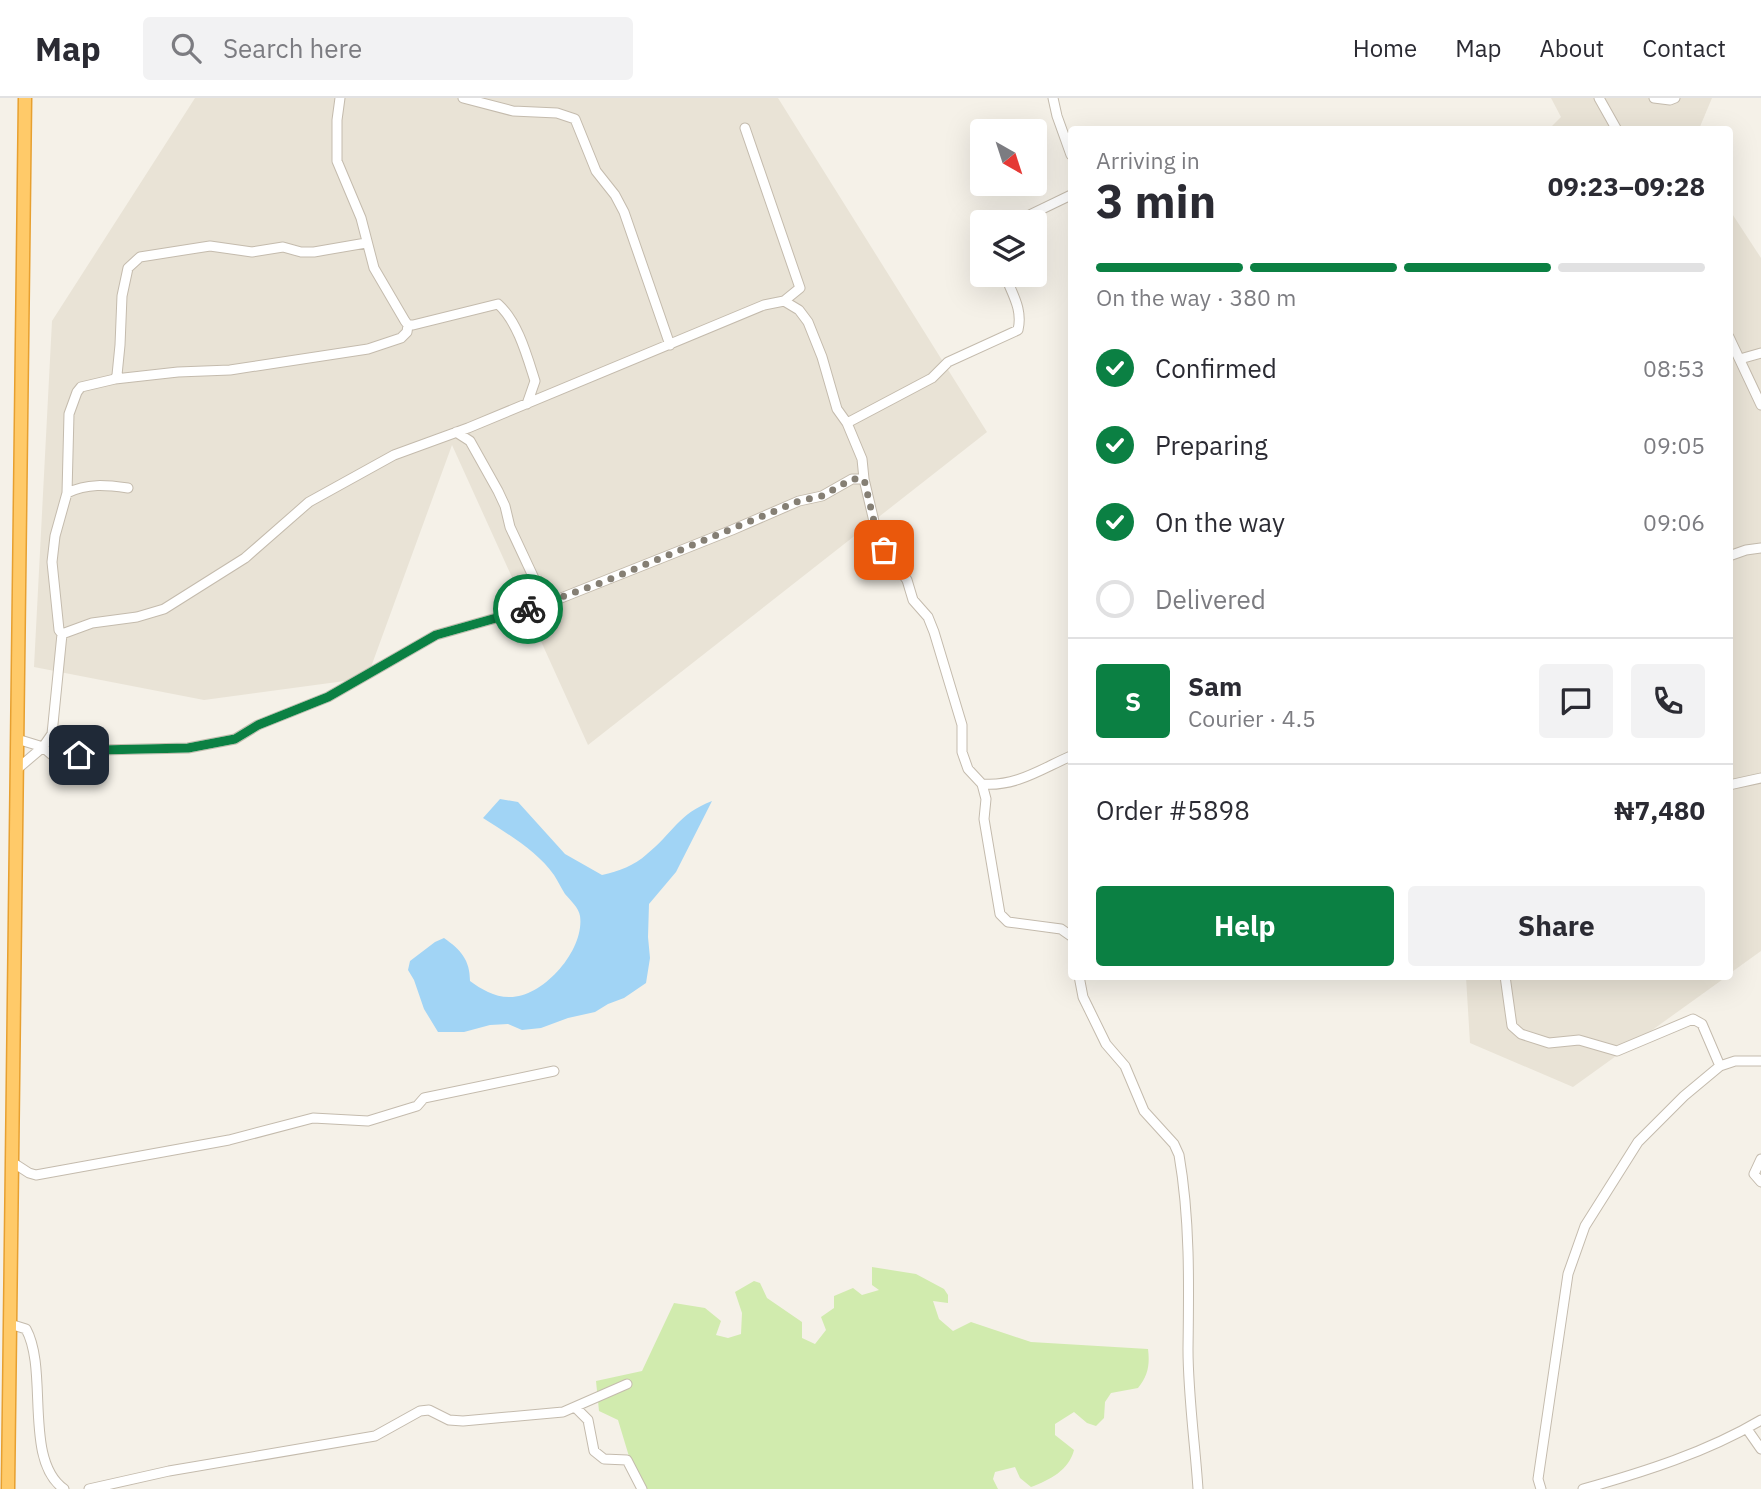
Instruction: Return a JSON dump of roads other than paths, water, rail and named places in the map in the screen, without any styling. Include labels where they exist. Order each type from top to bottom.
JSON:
[{"type":"highway","points":[[8,1489],[25,98]]},
{"type":"street","points":[[16,770],[43,747],[52,734],[62,634],[59,630],[52,562],[55,536],[67,493],[69,414],[81,387],[115,379],[230,370],[369,349],[401,338],[407,331],[408,325],[374,268],[360,218],[337,161],[340,98]]},
{"type":"street","points":[[463,98],[513,111],[557,113],[575,119],[596,171],[624,212],[640,264],[662,315],[670,345]]},
{"type":"street","points":[[1053,98],[1068,147]]},
{"type":"street","points":[[1599,98],[1615,126]]},
{"type":"street","points":[[1654,98],[1675,98]]},
{"type":"street","points":[[62,634],[92,623],[164,610],[245,558],[309,502],[394,455],[527,404],[764,305],[784,301],[800,288],[745,128]]},
{"type":"street","points":[[1040,210],[1068,196]]},
{"type":"street","points":[[115,379],[119,367],[121,296],[128,268],[140,257],[210,246],[252,252],[283,247],[314,252],[366,243]]},
{"type":"street","points":[[847,423],[932,378],[948,362],[1018,330],[1021,318],[1009,287]]},
{"type":"street","points":[[784,301],[799,310],[807,322],[822,357],[837,410],[847,423],[862,459],[876,530],[884,550],[907,580],[913,600],[928,617],[934,632],[962,725],[962,752],[968,769],[982,784],[986,799],[984,819],[1000,914],[1007,922],[1060,929],[1068,934]]},
{"type":"street","points":[[408,325],[498,304],[512,324],[535,381],[527,404]]},
{"type":"street","points":[[1733,345],[1761,404]]},
{"type":"street","points":[[1740,359],[1761,353]]},
{"type":"street","points":[[456,432],[470,441],[498,491],[510,527],[546,604]]},
{"type":"street","points":[[17,740],[43,747],[51,754],[68,756],[100,750],[188,748],[235,739],[258,725],[328,697],[436,635],[546,604],[799,501],[822,496],[852,479],[864,479]]},
{"type":"street","points":[[67,493],[103,484],[128,488]]},
{"type":"street","points":[[1733,555],[1761,548]]},
{"type":"street","points":[[982,784],[1006,783],[1026,778],[1068,758]]},
{"type":"street","points":[[1733,784],[1761,778]]},
{"type":"street","points":[[1080,980],[1083,997],[1106,1044],[1125,1066],[1144,1111],[1174,1144],[1179,1155],[1187,1254],[1190,1318],[1188,1350],[1198,1489]]},
{"type":"street","points":[[1506,980],[1512,1026],[1521,1034],[1549,1042],[1579,1040],[1617,1051],[1693,1019],[1702,1024],[1720,1066]]},
{"type":"street","points":[[1541,1489],[1538,1479],[1568,1274],[1585,1226],[1638,1142],[1684,1096],[1720,1066],[1735,1061],[1761,1061]]},
{"type":"street","points":[[12,1162],[36,1175],[229,1140],[313,1118],[368,1121],[417,1106],[424,1098],[554,1071]]},
{"type":"street","points":[[1761,1159],[1754,1174],[1761,1182]]},
{"type":"street","points":[[10,1324],[26,1329],[30,1338],[38,1389],[42,1455],[45,1467],[64,1489]]},
{"type":"street","points":[[89,1489],[169,1471],[375,1436],[420,1411],[429,1410],[449,1420],[463,1421],[564,1412],[627,1384]]},
{"type":"street","points":[[576,1408],[588,1420],[594,1451],[604,1459],[627,1460],[642,1489]]},
{"type":"street","points":[[1583,1489],[1665,1464],[1761,1420]]},
{"type":"street","points":[[1746,1429],[1761,1449]]},
{"type":"water","points":[[500,799],[518,802],[565,854],[602,875],[637,862],[683,818],[712,801],[676,872],[649,904],[650,958],[646,983],[624,998],[595,1012],[541,1028],[522,1030],[508,1024],[490,1025],[464,1032],[438,1032],[424,1009],[408,970],[410,961],[435,942],[444,938],[460,951],[468,967],[470,981],[483,990],[509,997],[535,990],[548,981],[569,957],[580,929],[578,910],[547,866],[522,844],[483,818]]}]
